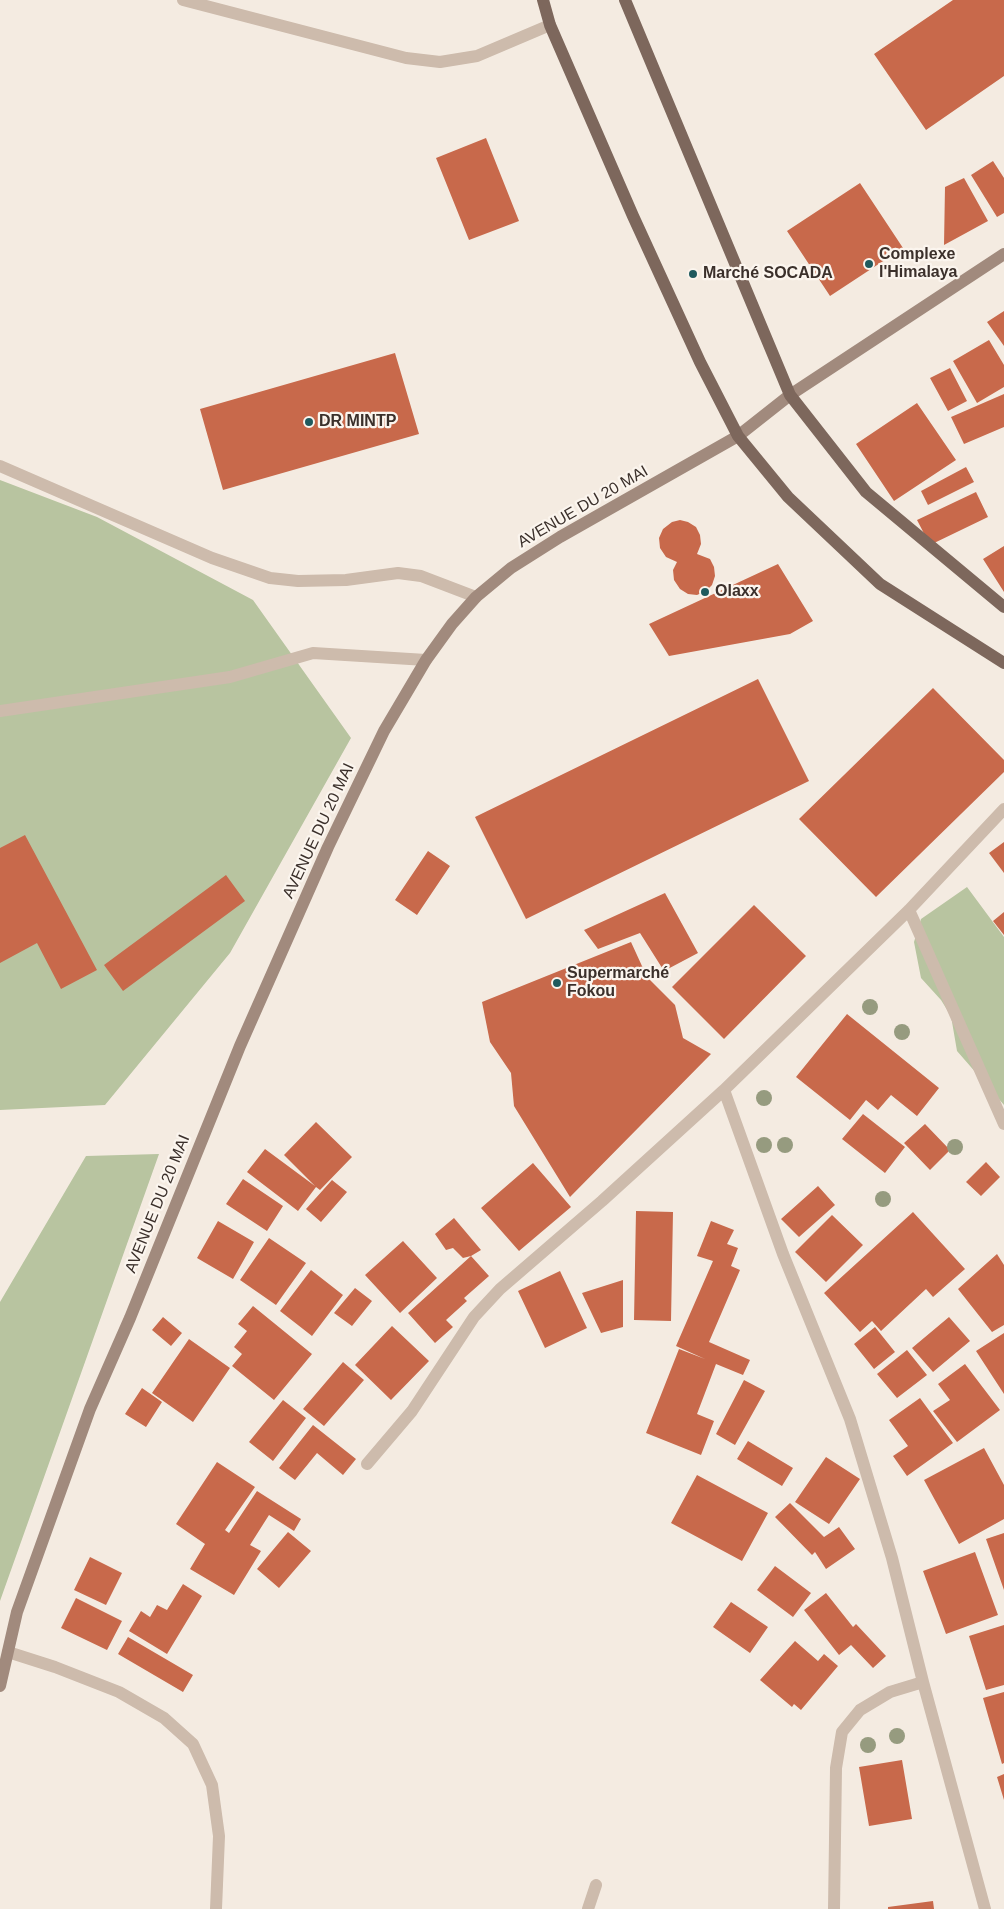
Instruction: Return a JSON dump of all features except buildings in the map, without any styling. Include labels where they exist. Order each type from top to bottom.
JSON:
[{"type":"main road","points":[[543,0],[550,25],[633,216],[700,362],[738,436],[788,497],[880,584],[1004,664]]},
{"type":"main road","points":[[625,0],[790,396],[866,492],[1004,607]]},
{"type":"main road","name":"AVENUE DU 20 MAI","points":[[0,1686],[17,1612],[90,1409],[130,1318],[240,1046],[324,856],[380,740],[426,660],[452,624],[476,597],[511,568],[560,537],[738,436],[790,396],[1004,254]]},
{"type":"street","points":[[183,0],[406,58],[440,62],[477,56],[550,25]]},
{"type":"street","points":[[0,466],[212,558],[270,578],[298,581],[346,580],[398,573],[421,576],[476,597]]},
{"type":"street","points":[[0,711],[230,677],[313,653],[426,660]]},
{"type":"street","points":[[367,1464],[412,1411],[474,1317],[500,1289],[602,1201],[724,1090],[909,910],[1004,809]]},
{"type":"street","points":[[909,910],[1004,1124]]},
{"type":"street","points":[[724,1090],[783,1254],[850,1419],[892,1558],[923,1682],[985,1909]]},
{"type":"street","points":[[8,1652],[55,1667],[119,1692],[164,1718],[193,1744],[212,1785],[219,1836],[216,1909]]},
{"type":"street","points":[[834,1909],[836,1768],[842,1732],[860,1710],[890,1692],[923,1682]]},
{"type":"street","points":[[588,1909],[596,1885]]},
{"type":"green space","points":[[0,480],[97,517],[253,600],[351,738],[230,953],[105,1105],[0,1110]]},
{"type":"green space","points":[[967,887],[1004,937],[1004,1105],[957,1051],[951,1016],[941,1000],[921,978],[914,942],[921,919]]},
{"type":"green space","points":[[159,1154],[0,1601],[0,1302],[86,1156]]},
{"type":"place","name":"Complexe l'Himalaya","points":[[869,264]]},
{"type":"place","name":"Marché SOCADA","points":[[693,274]]},
{"type":"place","name":"DR MINTP","points":[[309,422]]},
{"type":"place","name":"Olaxx","points":[[705,592]]},
{"type":"place","name":"Supermarché Fokou","points":[[557,983]]}]
